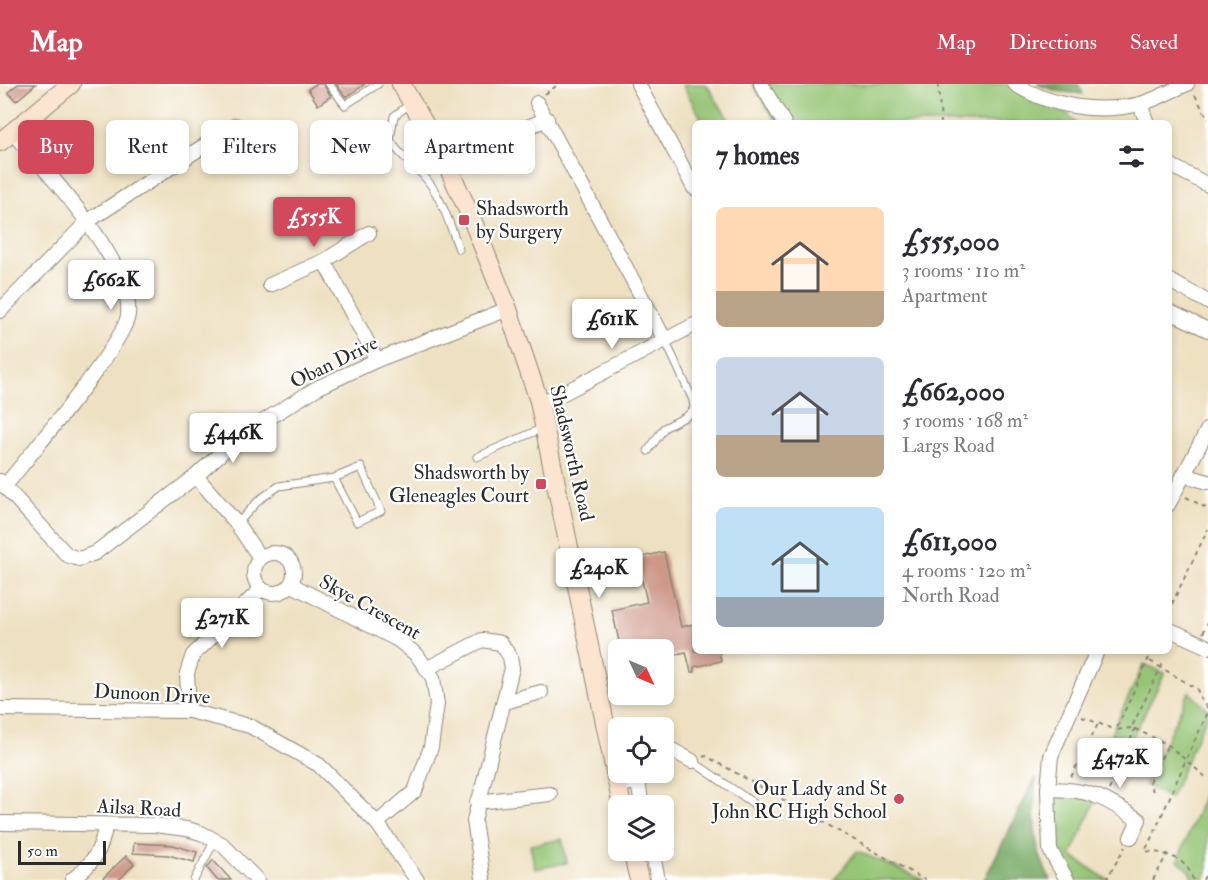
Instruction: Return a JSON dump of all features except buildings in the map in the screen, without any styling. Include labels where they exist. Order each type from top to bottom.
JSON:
[{"type":"main road","points":[[6,137],[71,84]]},
{"type":"main road","name":"Shadsworth Road","points":[[401,84],[422,120]]},
{"type":"main road","name":"Shadsworth Road","points":[[451,174],[508,309],[540,401],[608,718]]},
{"type":"main road","name":"Shadsworth Road","points":[[617,785],[619,795]]},
{"type":"main road","points":[[635,861],[639,880]]},
{"type":"street","points":[[638,84],[692,184]]},
{"type":"street","points":[[761,84],[782,120]]},
{"type":"street","points":[[1015,84],[1037,98],[1089,109],[1140,104],[1190,88]]},
{"type":"street","points":[[537,103],[665,340]]},
{"type":"street","points":[[1140,104],[1146,120]]},
{"type":"street","points":[[535,124],[547,119]]},
{"type":"street","points":[[2,484],[113,346],[128,316],[122,283],[88,221],[6,137]]},
{"type":"street","points":[[0,311],[88,221],[201,147]]},
{"type":"street","points":[[1172,166],[1208,185]]},
{"type":"street","points":[[270,285],[324,261],[369,233]]},
{"type":"street","points":[[324,261],[377,360]]},
{"type":"street","points":[[1172,282],[1208,302]]},
{"type":"street","name":"Oban Drive","points":[[2,484],[67,555],[79,559],[95,553],[196,476],[241,435],[317,388],[377,360],[508,309]]},
{"type":"street","points":[[1172,313],[1208,330]]},
{"type":"street","points":[[540,401],[554,398],[692,325]]},
{"type":"street","points":[[1172,497],[1208,429]]},
{"type":"street","points":[[196,476],[237,524],[260,558]]},
{"type":"street","points":[[1184,476],[1208,482]]},
{"type":"street","points":[[271,552],[287,557],[294,569],[292,585],[277,594],[260,590],[253,575],[260,558],[271,552]]},
{"type":"street","name":"Skye Crescent","points":[[292,585],[398,640],[417,655],[433,678],[437,704],[431,747],[415,791],[377,824]]},
{"type":"street","points":[[189,711],[187,673],[193,655],[260,590]]},
{"type":"street","points":[[1172,631],[1208,647]]},
{"type":"street","points":[[428,668],[482,640],[495,640],[505,648],[512,663],[505,702],[477,802],[474,821],[483,878]]},
{"type":"street","points":[[1067,880],[1050,850],[1047,789],[1051,756],[1096,654]]},
{"type":"street","points":[[505,702],[541,692]]},
{"type":"street","name":"Dunoon Drive","points":[[0,709],[189,711],[250,726],[279,740],[320,765],[377,824],[417,880]]},
{"type":"street","points":[[674,751],[692,761]]},
{"type":"street","points":[[617,785],[638,782],[640,795]]},
{"type":"street","points":[[1047,789],[1065,789],[1106,799],[1139,820],[1131,837]]},
{"type":"street","points":[[477,802],[550,794]]},
{"type":"street","name":"Ailsa Road","points":[[0,823],[172,826],[201,833],[215,840],[257,880]]},
{"type":"street","points":[[72,880],[97,854],[104,837],[105,825]]},
{"type":"street","points":[[654,861],[658,880]]},
{"type":"lane","points":[[329,84],[345,105],[378,84]]},
{"type":"lane","points":[[412,102],[394,116],[390,140],[399,154],[423,175],[444,209],[459,249]]},
{"type":"lane","points":[[665,340],[692,398]]},
{"type":"lane","points":[[648,451],[664,428],[692,411]]},
{"type":"lane","points":[[477,457],[545,428]]},
{"type":"lane","points":[[237,524],[259,500],[279,486],[334,478],[361,467],[381,511],[357,522],[334,478]]},
{"type":"lane","points":[[692,761],[753,803],[759,813]]},
{"type":"lane","points":[[194,880],[215,840]]},
{"type":"path","points":[[537,103],[548,90],[559,84]]},
{"type":"path","points":[[938,84],[941,120]]},
{"type":"path","points":[[1190,88],[1208,118]]},
{"type":"path","points":[[1175,491],[1208,509]]},
{"type":"path","points":[[1172,604],[1208,529]]},
{"type":"path","points":[[1116,730],[1151,654]]},
{"type":"path","points":[[1149,660],[1197,689],[1208,711],[1184,761],[1162,818],[1145,851],[1168,854],[1191,872],[1193,880]]},
{"type":"path","points":[[1106,799],[1133,728],[1163,663]]},
{"type":"path","points":[[1070,712],[1116,730],[1133,728],[1167,744],[1184,761],[1208,779]]},
{"type":"path","points":[[1065,789],[1098,724]]},
{"type":"path","points":[[1153,791],[1149,783],[1167,744]]},
{"type":"path","points":[[692,761],[706,756],[925,880]]},
{"type":"path","points":[[1106,880],[1131,837]]},
{"type":"path","points":[[1153,880],[1168,854]]},
{"type":"path","points":[[1203,880],[1208,869]]},
{"type":"green space","points":[[682,84],[706,84],[729,120],[702,120]]},
{"type":"green space","points":[[753,84],[1021,84],[1056,102],[1073,120],[775,120]]},
{"type":"green space","points":[[1037,84],[1078,84],[1083,94],[1056,91]]},
{"type":"green space","points":[[1144,664],[1165,673],[1129,744],[1111,734]]},
{"type":"green space","points":[[1189,692],[1208,710],[1208,713],[1170,798],[1145,785]]},
{"type":"green space","points":[[1036,777],[1035,830],[1044,868],[1051,880],[984,880]]},
{"type":"green space","points":[[1208,784],[1208,869],[1203,880],[1193,880],[1191,872],[1178,860]]},
{"type":"green space","points":[[1048,789],[1098,795],[1071,856],[1108,880],[1068,880],[1050,850]]},
{"type":"green space","points":[[562,839],[567,863],[535,869],[530,845]]},
{"type":"green space","points":[[857,851],[924,880],[834,880]]},
{"type":"place","name":"Shadsworth by Surgery","points":[[464,220]]},
{"type":"place","name":"Shadsworth by Gleneagles Court","points":[[541,484]]},
{"type":"place","name":"Our Lady and St John RC High School","points":[[899,799]]}]
